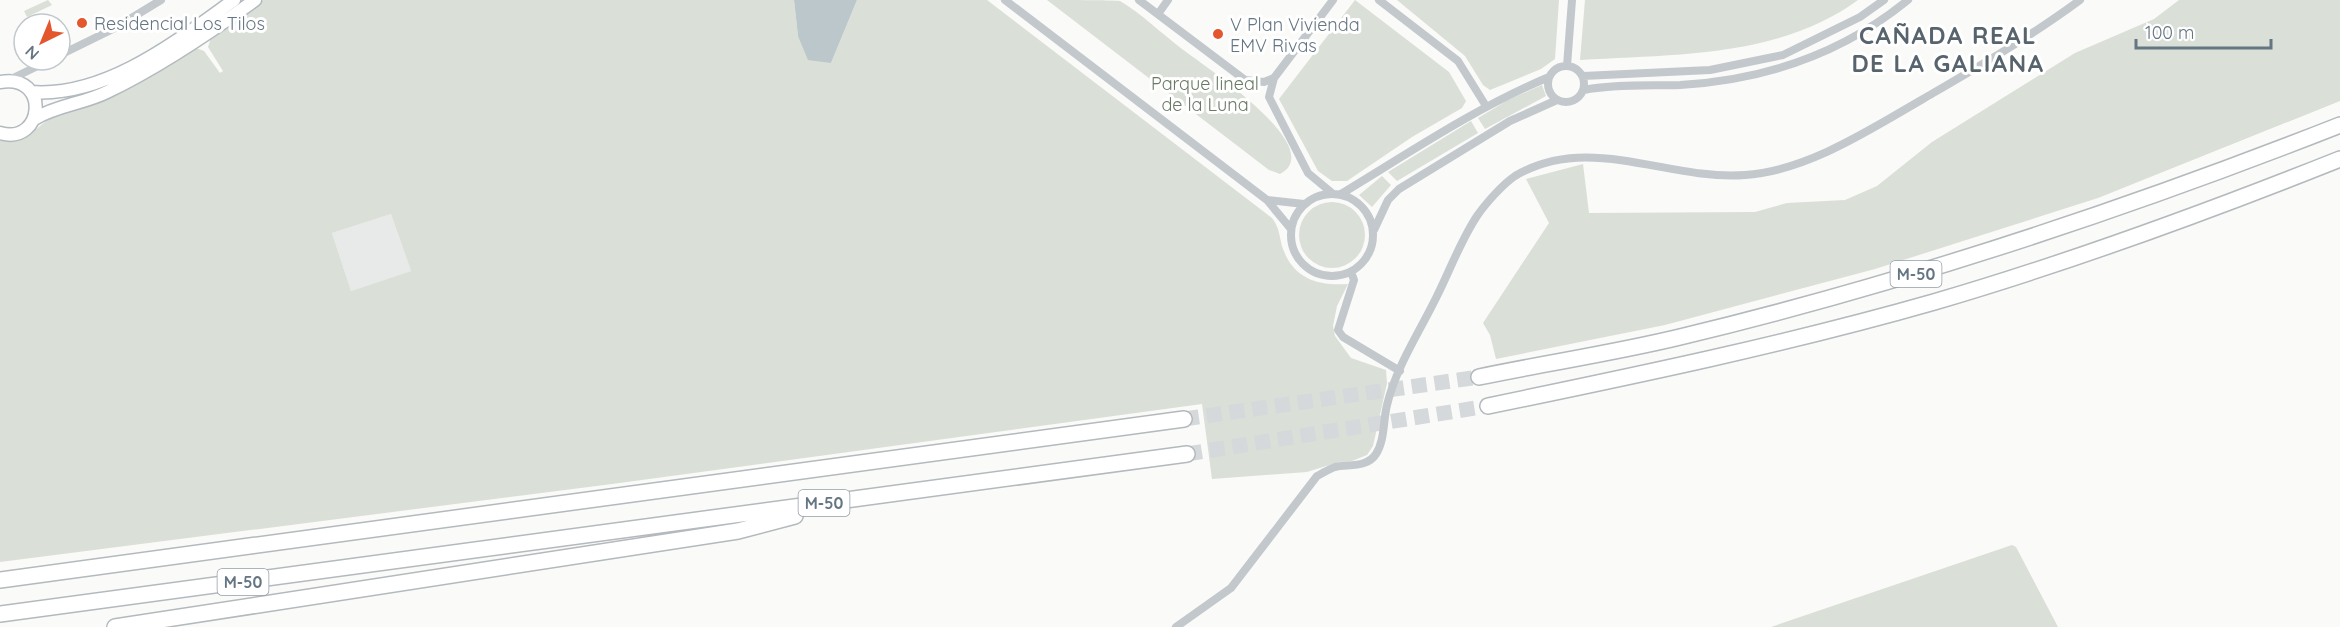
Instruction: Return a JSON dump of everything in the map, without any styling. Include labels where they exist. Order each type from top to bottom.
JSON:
[{"type":"highway","name":"M-50","points":[[1479,376],[1678,338],[1926,271],[2065,227],[2340,126]]},
{"type":"highway","name":"M-50","points":[[1488,406],[1684,366],[1934,302],[2073,258],[2340,159]]},
{"type":"highway","name":"M-50","points":[[0,580],[1184,419]]},
{"type":"highway","name":"M-50","points":[[0,614],[720,519],[863,497],[1187,454]]},
{"type":"highway","points":[[115,627],[738,531],[863,497]]},
{"type":"street","points":[[72,49],[115,28],[161,0]]},
{"type":"street","points":[[31,92],[58,92],[100,82],[163,48],[234,0]]},
{"type":"street","points":[[0,133],[18,134],[34,119],[48,111],[104,94],[131,80],[222,24],[255,0]]},
{"type":"street","points":[[1005,0],[1267,200],[1291,229]]},
{"type":"street","points":[[1139,0],[1245,80],[1264,82],[1274,78]]},
{"type":"street","points":[[1158,14],[1168,0]]},
{"type":"street","points":[[1333,0],[1274,78],[1269,97],[1294,141],[1308,173],[1336,194],[1363,207],[1374,230]]},
{"type":"street","points":[[1379,0],[1458,61],[1486,106]]},
{"type":"street","points":[[1567,66],[1572,0]]},
{"type":"street","points":[[1583,76],[1710,70],[1783,55],[1860,17],[1884,0]]},
{"type":"street","points":[[1584,90],[1583,76],[1576,69],[1567,66],[1556,69],[1549,77],[1486,106],[1336,194],[1313,198],[1296,214],[1291,229],[1295,253],[1307,268],[1333,276],[1351,272],[1369,254],[1374,230],[1388,200],[1399,189],[1510,121],[1557,100],[1572,102],[1584,90],[1711,82],[1786,68],[1830,51],[1869,29],[1908,0]]},
{"type":"street","points":[[1176,627],[1231,588],[1317,476],[1334,467],[1364,464],[1376,455],[1383,432],[1386,405],[1400,371],[1478,215],[1513,178],[1531,168],[1560,159],[1601,156],[1695,175],[1746,176],[1836,150],[1958,79],[2053,20],[2080,0]]},
{"type":"street","points":[[5,81],[24,72]]},
{"type":"street","points":[[1549,77],[1549,92],[1557,100]]},
{"type":"street","points":[[5,81],[25,86],[31,92],[36,105],[34,119]]},
{"type":"street","points":[[1267,200],[1304,204]]},
{"type":"street","points":[[1351,272],[1354,280],[1338,330],[1343,337],[1400,371]]},
{"type":"shaded area","points":[[794,0],[857,0],[831,63],[808,60],[798,36]]},
{"type":"shaded area","points":[[391,214],[411,271],[351,291],[332,233]]},
{"type":"green space","points":[[48,0],[52,5],[37,12],[24,11]]},
{"type":"green space","points":[[263,0],[794,0],[798,36],[831,63],[857,0],[987,0],[1272,218],[1288,259],[1300,274],[1317,282],[1348,284],[1337,306],[1333,326],[1335,336],[1351,358],[1386,370],[1387,383],[1373,446],[1367,455],[1352,461],[1339,462],[1307,472],[1212,479],[1202,404],[612,484],[0,562],[0,141],[24,139],[51,117],[87,107],[113,96],[196,48],[204,51],[220,73],[223,71],[208,47],[211,38]],"holes":[[[391,214],[411,271],[351,291],[332,233]]]},
{"type":"green space","name":"Parque lineal de la Luna","points":[[1047,0],[1120,1],[1128,6],[1256,107],[1276,127],[1288,145],[1291,162],[1280,174],[1269,170]]},
{"type":"green space","points":[[1355,0],[1449,72],[1466,101],[1462,108],[1412,137],[1347,181],[1332,181],[1318,171],[1279,99]]},
{"type":"green space","points":[[1397,0],[1559,0],[1555,59],[1541,69],[1490,90],[1483,85],[1465,56]]},
{"type":"green space","points":[[1585,0],[1858,0],[1827,19],[1794,33],[1760,43],[1688,54],[1580,60]]},
{"type":"green space","points":[[2179,0],[2340,0],[2340,101],[2098,198],[1875,269],[1665,325],[1496,359],[1490,335],[1483,323],[1549,223],[1526,179],[1583,164],[1589,213],[1755,212],[1787,203],[1845,200],[1877,186],[1932,142],[2075,53],[2154,19]]},
{"type":"green space","points":[[1542,85],[1546,96],[1485,129],[1478,118],[1508,100]]},
{"type":"green space","points":[[1471,121],[1478,133],[1397,181],[1388,172]]},
{"type":"green space","points":[[1382,176],[1391,185],[1372,207],[1359,195]]},
{"type":"green space","points":[[1332,202],[1344,205],[1355,212],[1362,223],[1365,235],[1362,247],[1355,258],[1344,265],[1332,268],[1320,265],[1309,258],[1302,247],[1299,235],[1302,223],[1309,212],[1320,205]]},
{"type":"green space","points":[[2012,545],[2016,547],[2058,627],[1771,627]]},
{"type":"tunnel","points":[[1184,419],[1479,377]]},
{"type":"tunnel","points":[[1187,454],[1488,406]]},
{"type":"place","name":"Residencial Los Tilos","points":[[82,23]]},
{"type":"place","name":"V Plan Vivienda EMV Rivas","points":[[1218,34]]},
{"type":"district","name":"CAÑADA REAL DE LA GALIANA","points":[[1948,49]]}]
